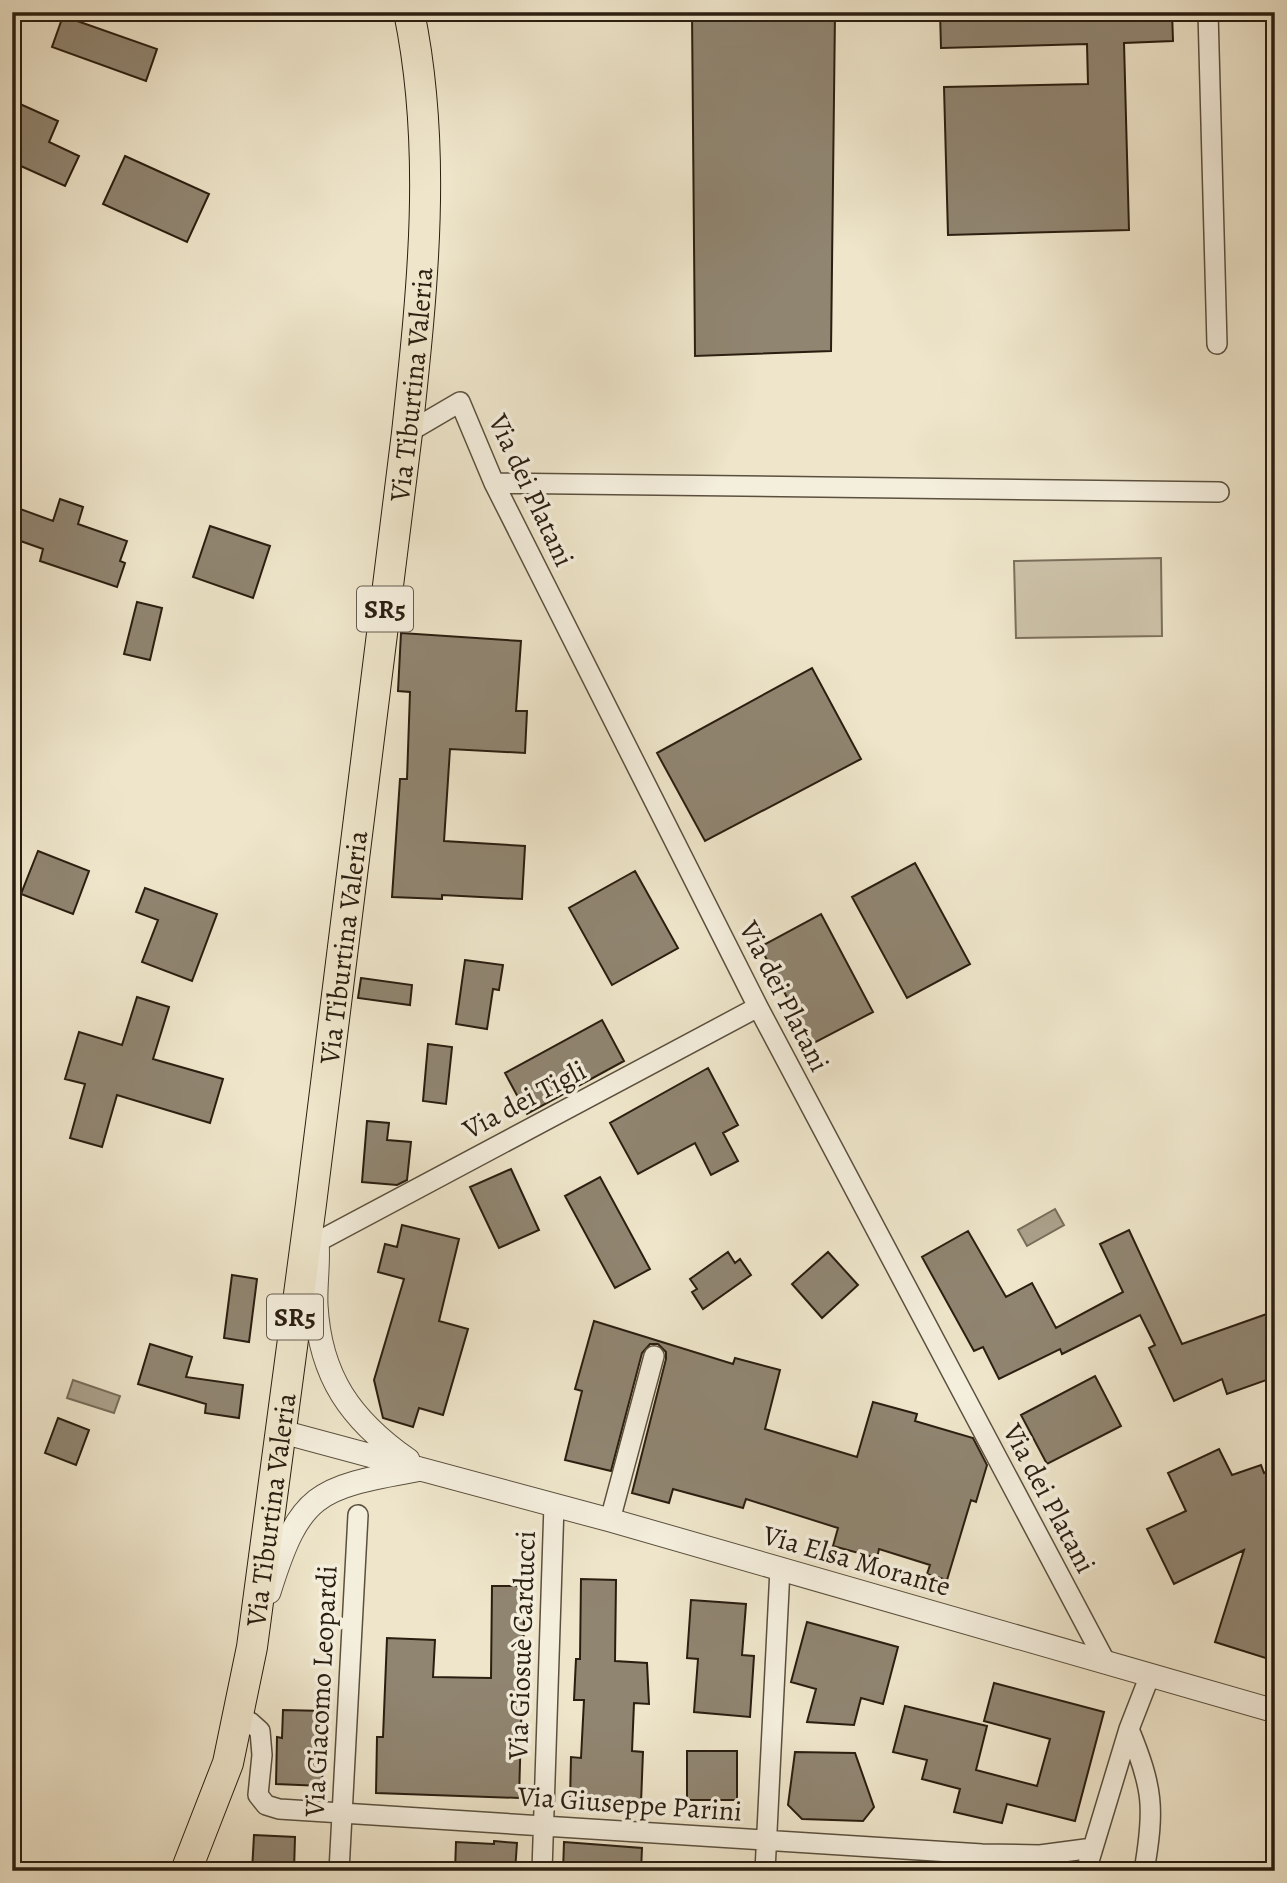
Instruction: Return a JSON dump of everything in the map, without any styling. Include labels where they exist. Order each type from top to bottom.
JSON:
[{"type":"main road","name":"Via Tiburtina Valeria","points":[[186,1871],[221,1783],[239,1720],[252,1647],[279,1431],[312,1204],[407,433],[420,314],[426,195],[421,87],[409,12]]},
{"type":"street","points":[[1208,12],[1217,344]]},
{"type":"street","name":"Via dei Platani","points":[[407,433],[460,402],[494,483],[758,1007],[1106,1663]]},
{"type":"street","points":[[494,483],[1219,492]]},
{"type":"street","name":"Via dei Tigli","points":[[317,1242],[758,1007]]},
{"type":"street","name":"Via Elsa Morante","points":[[312,1204],[317,1242],[318,1325],[337,1385],[352,1412],[364,1426],[422,1469]]},
{"type":"street","points":[[610,1520],[654,1356]]},
{"type":"street","name":"Via Elsa Morante","points":[[279,1431],[610,1520],[1275,1711]]},
{"type":"street","name":"Via Elsa Morante","points":[[252,1647],[282,1550],[296,1521],[305,1511],[324,1495],[350,1483],[422,1469]]},
{"type":"street","name":"Via Giosuè Carducci","points":[[542,1871],[554,1505]]},
{"type":"street","name":"Via Giacomo Leopardi","points":[[339,1871],[358,1515]]},
{"type":"street","points":[[765,1871],[780,1569]]},
{"type":"street","points":[[1086,1871],[1129,1729],[1150,1675]]},
{"type":"street","name":"Via Giuseppe Parini","points":[[239,1720],[250,1723],[260,1731],[262,1755],[258,1795],[266,1805],[279,1809],[982,1854],[1040,1855],[1093,1849]]},
{"type":"street","points":[[1129,1729],[1147,1773],[1152,1796],[1151,1828],[1144,1871]]},
{"type":"shaded area","points":[[1161,558],[1162,636],[1016,638],[1014,561]]},
{"type":"shaded area","points":[[1055,1209],[1064,1225],[1027,1246],[1018,1230]]},
{"type":"shaded area","points":[[73,1380],[120,1396],[114,1413],[67,1398]]},
{"type":"shaded area","points":[[940,1858],[1079,1870],[944,1871]]},
{"type":"building","points":[[692,12],[835,12],[831,351],[695,356]]},
{"type":"building","points":[[940,12],[1172,12],[1173,41],[1124,43],[1129,230],[948,235],[944,87],[1088,84],[1087,44],[941,48]]},
{"type":"building","points":[[63,16],[157,49],[146,81],[52,47]]},
{"type":"building","points":[[20,104],[58,121],[49,142],[79,156],[65,186],[12,162],[12,121]]},
{"type":"building","points":[[125,156],[209,194],[187,242],[103,204]]},
{"type":"building","points":[[60,499],[83,507],[78,524],[127,541],[120,561],[125,563],[117,587],[40,561],[43,549],[12,538],[12,506],[53,521]]},
{"type":"building","points":[[210,526],[270,546],[253,598],[193,577]]},
{"type":"building","points":[[137,602],[162,608],[150,660],[124,654]]},
{"type":"building","points":[[401,633],[521,641],[516,711],[527,711],[525,753],[450,749],[444,841],[525,846],[522,899],[442,895],[442,899],[392,897],[400,779],[407,779],[410,692],[398,691]]},
{"type":"building","points":[[812,668],[861,759],[705,841],[657,753]]},
{"type":"building","points":[[38,851],[89,871],[73,914],[21,894]]},
{"type":"building","points":[[915,863],[970,964],[907,998],[852,897]]},
{"type":"building","points":[[635,871],[678,948],[612,985],[569,908]]},
{"type":"building","points":[[145,888],[217,914],[192,981],[142,962],[158,920],[136,912]]},
{"type":"building","points":[[821,914],[873,1012],[812,1044],[760,947]]},
{"type":"building","points":[[465,960],[503,965],[499,990],[493,989],[487,1029],[456,1024]]},
{"type":"building","points":[[361,978],[412,985],[410,1005],[358,998]]},
{"type":"building","points":[[137,997],[169,1007],[153,1059],[223,1079],[210,1123],[117,1095],[102,1147],[70,1138],[85,1084],[65,1079],[79,1032],[122,1045]]},
{"type":"building","points":[[602,1020],[624,1061],[527,1114],[505,1073]]},
{"type":"building","points":[[428,1044],[452,1047],[446,1104],[423,1101]]},
{"type":"building","points":[[708,1068],[738,1125],[723,1133],[738,1161],[711,1175],[695,1143],[638,1174],[610,1123]]},
{"type":"building","points":[[367,1121],[389,1123],[387,1140],[411,1142],[407,1180],[397,1185],[362,1182]]},
{"type":"building","points":[[511,1169],[539,1230],[499,1248],[470,1187]]},
{"type":"building","points":[[600,1177],[650,1269],[615,1288],[565,1196]]},
{"type":"building","points":[[402,1225],[459,1239],[439,1321],[468,1329],[443,1415],[419,1408],[413,1427],[383,1418],[374,1380],[404,1279],[378,1272],[385,1244],[397,1247]]},
{"type":"building","points":[[1129,1230],[1182,1344],[1275,1311],[1275,1377],[1227,1394],[1222,1379],[1174,1401],[1149,1348],[1155,1345],[1140,1315],[1062,1354],[1060,1349],[999,1379],[983,1347],[974,1351],[922,1257],[968,1231],[1006,1297],[1032,1283],[1056,1328],[1123,1292],[1100,1244]]},
{"type":"building","points":[[728,1252],[735,1263],[740,1259],[751,1275],[703,1309],[692,1292],[697,1289],[690,1279]]},
{"type":"building","points":[[828,1252],[858,1285],[822,1318],[792,1284]]},
{"type":"building","points":[[232,1275],[257,1279],[249,1342],[224,1338]]},
{"type":"building","points":[[594,1321],[733,1364],[735,1358],[780,1370],[765,1429],[857,1457],[873,1402],[917,1414],[915,1421],[973,1438],[987,1465],[976,1502],[971,1500],[947,1580],[927,1574],[930,1565],[879,1549],[877,1558],[833,1546],[838,1528],[746,1499],[743,1508],[673,1489],[669,1503],[632,1493],[666,1359],[666,1352],[658,1344],[650,1344],[642,1353],[611,1471],[565,1460],[582,1391],[575,1389]]},
{"type":"building","points":[[150,1344],[192,1357],[186,1377],[243,1385],[239,1418],[205,1413],[206,1404],[138,1384]]},
{"type":"building","points":[[1095,1376],[1121,1426],[1047,1464],[1021,1415]]},
{"type":"building","points":[[58,1418],[89,1430],[76,1465],[45,1453]]},
{"type":"building","points":[[1219,1449],[1232,1475],[1261,1465],[1264,1473],[1275,1469],[1275,1661],[1215,1642],[1244,1550],[1174,1584],[1147,1529],[1186,1511],[1168,1473]]},
{"type":"building","points":[[581,1579],[616,1580],[615,1661],[647,1663],[649,1704],[634,1703],[632,1751],[643,1752],[641,1803],[570,1800],[571,1757],[581,1758],[584,1700],[574,1700],[576,1659],[580,1659]]},
{"type":"building","points":[[492,1586],[525,1586],[519,1798],[376,1793],[377,1737],[383,1737],[387,1638],[435,1640],[433,1677],[491,1678]]},
{"type":"building","points":[[691,1600],[746,1604],[742,1655],[754,1656],[750,1717],[694,1712],[698,1659],[687,1658]]},
{"type":"building","points":[[807,1622],[898,1647],[883,1704],[861,1698],[854,1725],[807,1722],[816,1689],[791,1682]]},
{"type":"building","points":[[994,1683],[1104,1712],[1075,1821],[1007,1804],[1002,1823],[954,1812],[960,1789],[922,1779],[927,1760],[893,1752],[905,1706],[987,1726],[976,1770],[1037,1786],[1050,1739],[984,1721]]},
{"type":"building","points":[[283,1710],[325,1711],[322,1786],[276,1784],[277,1737],[282,1738]]},
{"type":"building","points":[[687,1751],[737,1751],[737,1800],[687,1800]]},
{"type":"building","points":[[795,1752],[855,1753],[874,1807],[863,1821],[802,1819],[788,1805]]},
{"type":"building","points":[[254,1835],[295,1837],[294,1871],[252,1871]]},
{"type":"building","points":[[494,1841],[517,1843],[515,1871],[455,1871],[456,1842],[494,1844]]},
{"type":"building","points":[[564,1842],[642,1848],[641,1871],[563,1871]]}]
